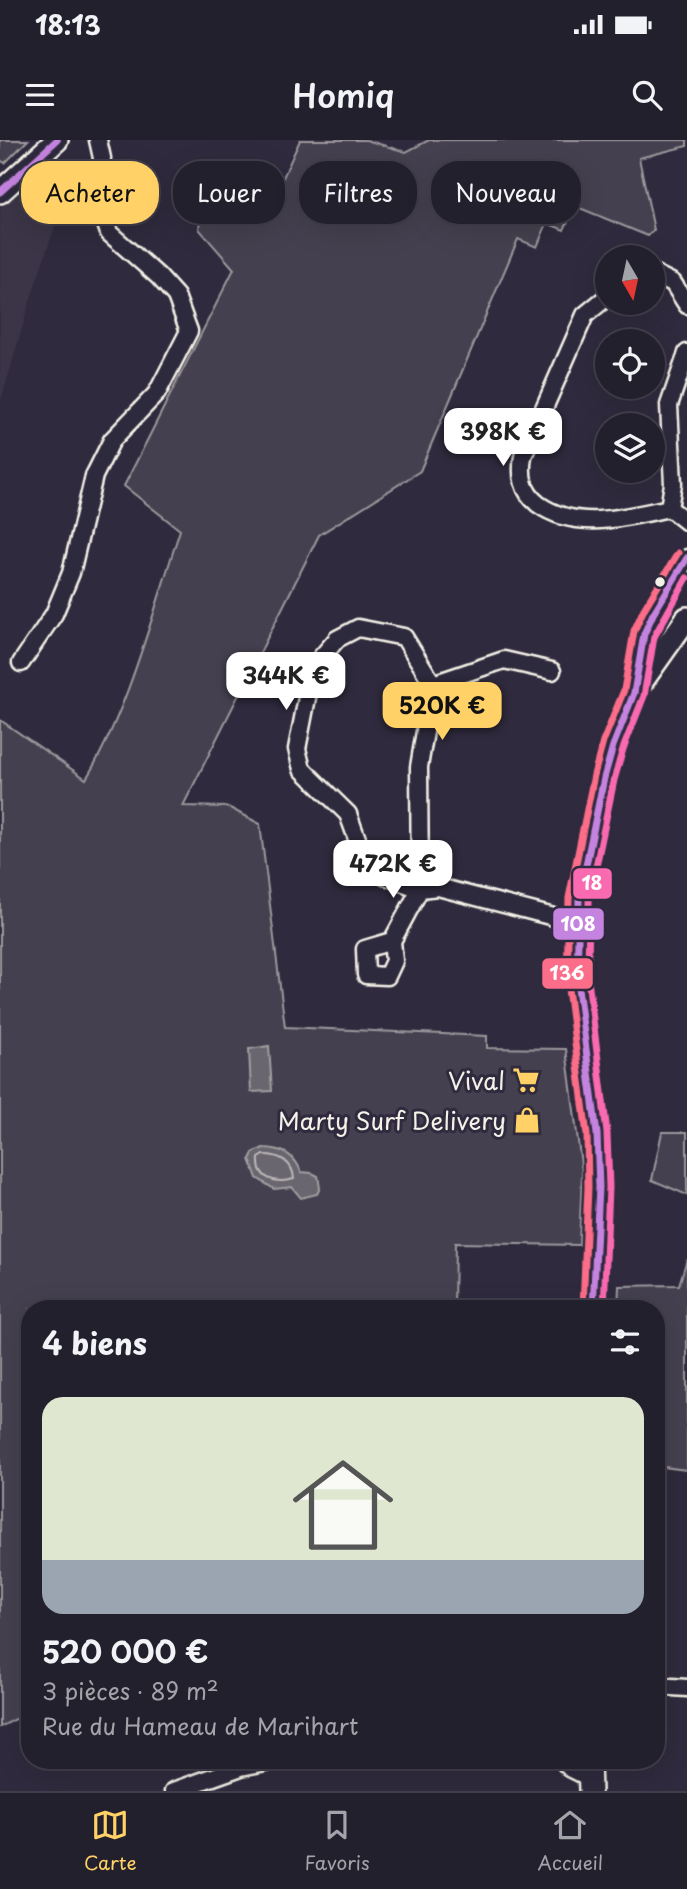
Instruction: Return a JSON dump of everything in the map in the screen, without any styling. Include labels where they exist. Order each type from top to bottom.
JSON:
[{"type":"main road","points":[[0,192],[57,140]]},
{"type":"main road","points":[[593,1300],[599,1187],[597,1134],[577,980],[579,899],[613,746],[634,693],[687,618]]},
{"type":"street","points":[[22,663],[54,614],[71,573],[94,476],[112,440],[157,393],[189,331],[176,296],[158,276],[109,233],[96,194],[102,158],[98,140]]},
{"type":"street","points":[[665,279],[673,283],[687,305]]},
{"type":"street","points":[[595,307],[585,315],[523,456],[520,472],[525,489],[531,498],[546,510],[574,520],[593,521],[669,508],[687,522]]},
{"type":"street","points":[[669,508],[673,484],[669,405],[687,353]]},
{"type":"street","points":[[634,693],[644,635],[653,614],[687,558]]},
{"type":"street","points":[[392,941],[420,888],[419,767],[433,684],[404,637],[358,628],[337,639],[313,667],[298,749],[302,769],[348,814],[364,858],[380,874],[420,888],[438,887],[577,923]]},
{"type":"street","points":[[433,684],[504,660],[552,671]]},
{"type":"street","points":[[665,1687],[687,1688]]},
{"type":"street","points":[[174,1791],[235,1769]]},
{"type":"street","points":[[572,1769],[589,1776]]},
{"type":"shaded area","points":[[0,140],[28,140],[5,163],[0,160]]},
{"type":"shaded area","points":[[300,140],[366,140],[406,152],[429,140],[687,140],[687,146],[639,158],[654,230],[648,236],[581,208],[581,161],[431,161],[431,224],[547,224],[537,247],[518,239],[420,471],[319,535],[183,806],[228,807],[260,824],[285,1027],[487,1036],[487,1048],[566,1049],[582,1172],[579,1245],[455,1243],[454,1300],[21,1300],[21,1716],[0,1727],[0,720],[86,779],[128,690],[180,530],[124,486],[234,269],[199,229],[200,224],[285,224],[285,173]]},
{"type":"shaded area","points":[[21,189],[21,224],[56,224],[0,404],[0,208]]},
{"type":"shaded area","points":[[549,224],[567,224],[564,230]]},
{"type":"shaded area","points":[[662,1132],[687,1132],[687,1195],[652,1180]]},
{"type":"shaded area","points":[[687,1259],[687,1470],[665,1467],[665,1300],[618,1300],[619,1286],[679,1285]]},
{"type":"water","points":[[269,1046],[272,1091],[251,1092],[249,1049]]},
{"type":"water","points":[[263,1148],[286,1153],[295,1161],[301,1172],[318,1176],[320,1188],[317,1194],[301,1198],[292,1187],[274,1189],[257,1178],[250,1159],[253,1153]]},
{"type":"transit line","name":"108","points":[[0,192],[57,140]]},
{"type":"transit line","name":"136","points":[[583,1300],[588,1187],[587,1135],[567,981],[569,898],[594,775],[603,742],[624,690],[634,631],[678,553]]},
{"type":"transit line","name":"108","points":[[593,1300],[599,1187],[597,1134],[577,980],[579,899],[604,778],[613,746],[634,693],[644,634],[687,558]]},
{"type":"transit line","name":"18","points":[[604,1300],[609,1187],[607,1133],[588,979],[589,900],[614,780],[644,696],[654,637],[687,578]]},
{"type":"place","name":"Vival","points":[[526,1080]]},
{"type":"place","name":"Marty Surf Delivery","points":[[527,1120]]}]
